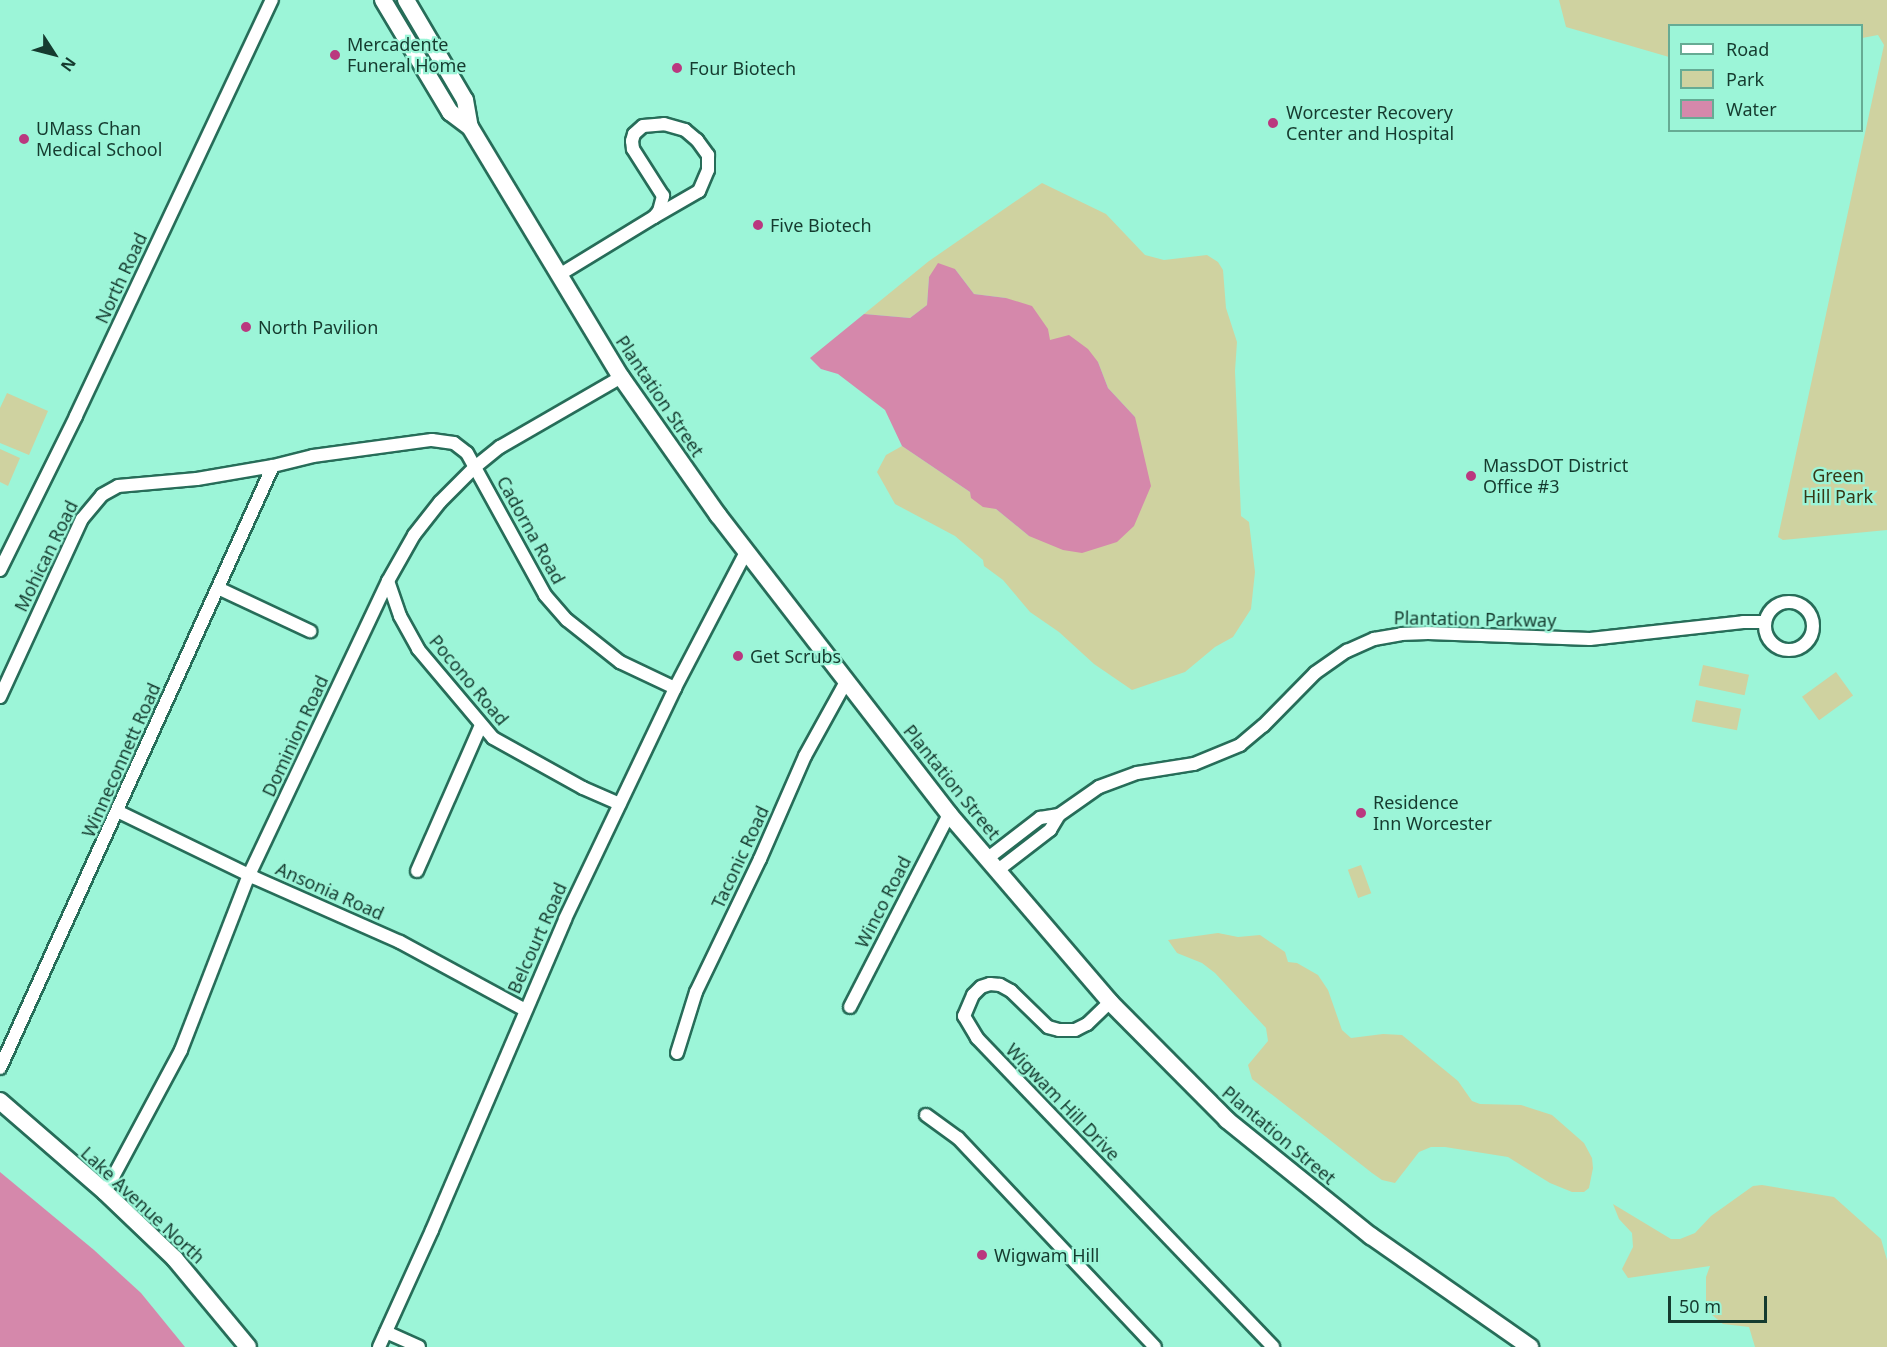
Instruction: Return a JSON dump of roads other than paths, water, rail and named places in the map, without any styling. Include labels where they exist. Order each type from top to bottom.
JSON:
[{"type":"main road","name":"Plantation Street","points":[[383,0],[450,112],[470,127]]},
{"type":"main road","name":"Plantation Street","points":[[406,0],[465,100],[470,127],[621,377],[746,552],[950,814],[1110,1002],[1202,1096],[1281,1165],[1371,1236],[1530,1347]]},
{"type":"main road","name":"Lake Avenue North","points":[[0,1101],[105,1192],[188,1273],[248,1347]]},
{"type":"street","name":"North Road","points":[[0,570],[4,549],[76,416],[272,0]]},
{"type":"street","points":[[559,275],[699,191],[708,170],[708,155],[697,140],[685,130],[664,124],[643,126],[636,131],[632,141],[633,149],[663,196],[661,208],[654,217]]},
{"type":"street","name":"Dominion Road","points":[[105,1192],[181,1050],[249,875],[388,581],[425,519],[476,467],[517,437],[621,377]]},
{"type":"street","name":"Mohican Road","points":[[0,697],[82,519],[95,500],[118,486],[197,479],[273,466],[313,456],[432,441],[454,443],[466,453],[476,467]]},
{"type":"street","name":"Winneconnett Road","points":[[0,1068],[273,466]]},
{"type":"street","name":"Cadorna Road","points":[[476,467],[545,595],[591,641],[620,662],[675,688]]},
{"type":"street","name":"Belcourt Road","points":[[379,1347],[437,1220],[565,919],[675,688],[746,552]]},
{"type":"street","name":"Pocono Road","points":[[388,581],[400,616],[418,649],[493,738],[583,788],[620,804]]},
{"type":"street","points":[[218,588],[310,631]]},
{"type":"street","points":[[1788,602],[1804,607],[1813,621],[1813,629],[1806,643],[1793,651],[1785,651],[1772,644],[1767,638],[1764,622],[1773,608],[1788,602]]},
{"type":"street","name":"Plantation Parkway","points":[[993,864],[1050,830],[1059,815],[1087,794],[1111,781],[1150,771],[1194,764],[1233,749],[1252,737],[1299,687],[1325,665],[1360,645],[1388,635],[1428,633],[1590,639],[1743,622],[1764,622]]},
{"type":"street","name":"Taconic Road","points":[[677,1053],[696,992],[760,859],[805,756],[847,680]]},
{"type":"street","points":[[417,872],[481,725]]},
{"type":"street","name":"Ansonia Road","points":[[117,811],[249,875],[400,942],[525,1010]]},
{"type":"street","name":"Winco Road","points":[[850,1006],[950,814]]},
{"type":"street","name":"Plantation Parkway","points":[[993,864],[1040,818],[1059,815]]},
{"type":"street","name":"Wigwam Hill Drive","points":[[1110,1002],[1087,1024],[1071,1030],[1059,1030],[1048,1027],[1011,990],[990,984],[977,991],[964,1016],[977,1038],[1273,1347]]},
{"type":"street","points":[[926,1115],[958,1138],[1155,1347]]},
{"type":"street","points":[[386,1332],[418,1347]]},
{"type":"water","points":[[938,263],[955,269],[974,294],[1006,298],[1032,306],[1048,329],[1050,340],[1069,335],[1088,349],[1098,362],[1108,388],[1135,417],[1151,486],[1134,526],[1117,542],[1082,553],[1063,550],[1029,536],[996,509],[983,507],[971,498],[970,492],[902,446],[885,410],[838,374],[821,369],[810,358],[864,314],[910,318],[927,305],[929,277]]},
{"type":"water","points":[[0,1172],[94,1250],[141,1293],[185,1347],[0,1347]]},
{"type":"place","name":"Mercadente Funeral Home","points":[[335,55]]},
{"type":"place","name":"Four Biotech","points":[[677,68]]},
{"type":"place","name":"Worcester Recovery Center and Hospital","points":[[1273,123]]},
{"type":"place","name":"UMass Chan Medical School","points":[[24,139]]},
{"type":"place","name":"Five Biotech","points":[[758,225]]},
{"type":"place","name":"North Pavilion","points":[[246,327]]},
{"type":"place","name":"MassDOT District Office #3","points":[[1471,476]]},
{"type":"place","name":"Get Scrubs","points":[[738,656]]},
{"type":"place","name":"Residence Inn Worcester","points":[[1361,813]]},
{"type":"place","name":"Wigwam Hill","points":[[982,1255]]},
{"type":"park label","name":"Green Hill Park","points":[[1838,486]]}]
